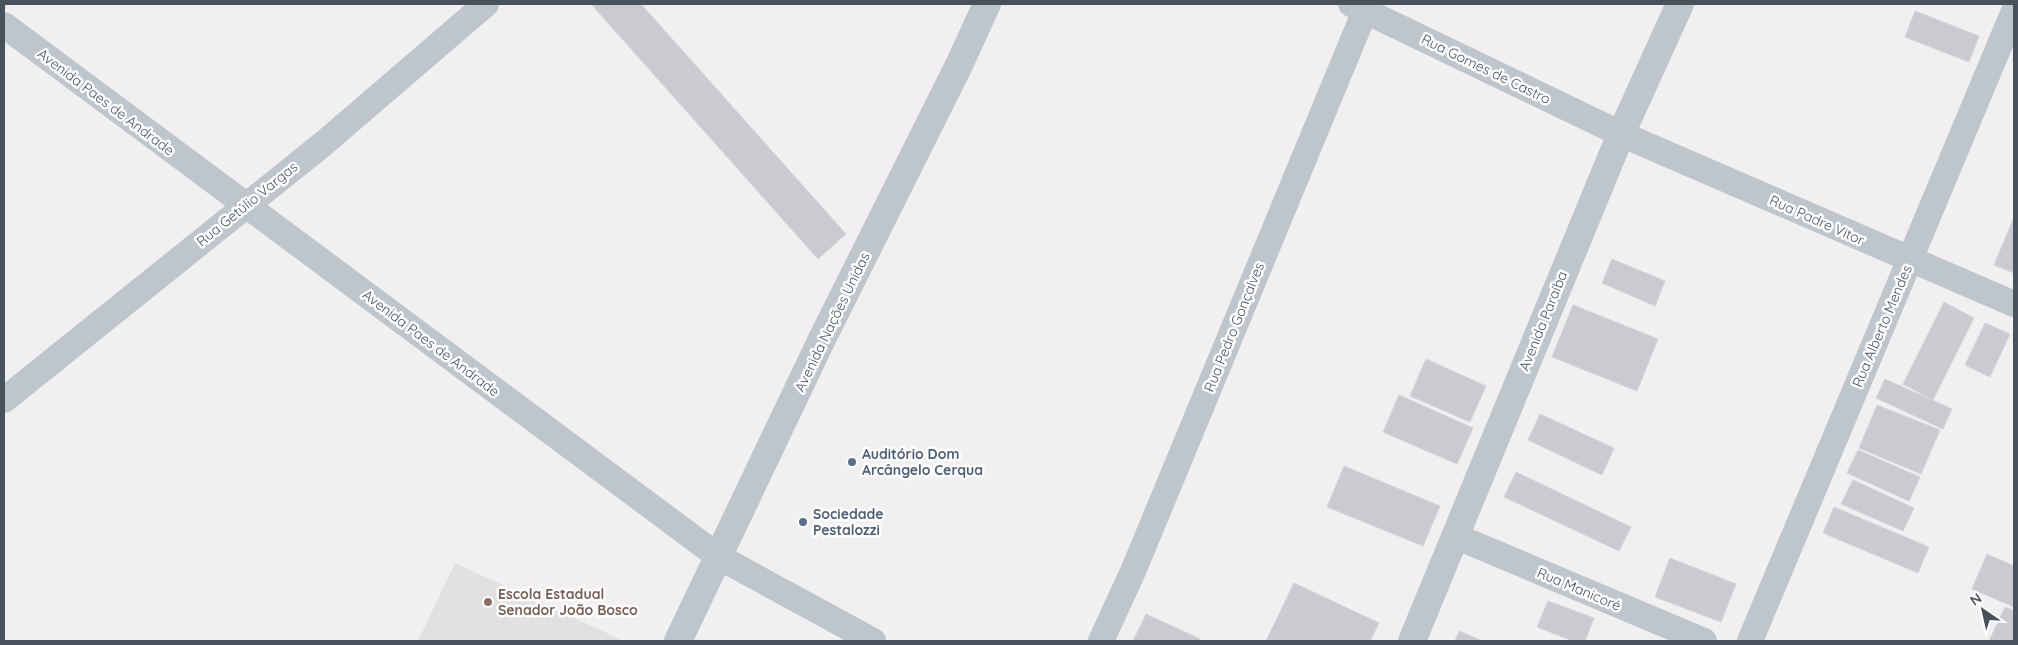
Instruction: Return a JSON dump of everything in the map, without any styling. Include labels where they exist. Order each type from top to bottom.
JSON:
[{"type":"street","name":"Rua Getúlio Vargas","points":[[4,400],[323,144],[486,4]]},
{"type":"street","name":"Avenida Nações Unidas","points":[[678,641],[822,340],[959,65],[987,4]]},
{"type":"street","name":"Avenida Paraíba","points":[[1412,641],[1621,134],[1680,4]]},
{"type":"street","name":"Rua Gomes de Castro","points":[[1358,7],[1621,134]]},
{"type":"street","name":"Rua Pedro Gonçalves","points":[[1101,641],[1134,569],[1358,7]]},
{"type":"street","name":"Rua Alberto Mendes","points":[[1750,641],[2014,11]]},
{"type":"street","name":"Avenida Paes de Andrade","points":[[4,25],[719,557],[872,641]]},
{"type":"street","name":"Rua Padre Vitor","points":[[1621,134],[2014,304]]},
{"type":"street","name":"Rua Manicoré","points":[[1455,536],[1704,641]]},
{"type":"shaded area","name":"Escola Estadual Senador João Bosco","points":[[455,563],[624,641],[418,641]]},
{"type":"building","points":[[591,4],[641,4],[846,234],[818,259]]},
{"type":"building","points":[[1915,11],[1979,36],[1969,62],[1905,37]]},
{"type":"building","points":[[2014,217],[2014,273],[1994,265]]},
{"type":"building","points":[[1612,259],[1665,281],[1655,306],[1602,283]]},
{"type":"building","points":[[1944,302],[1974,318],[1933,400],[1903,384]]},
{"type":"building","points":[[1573,305],[1658,339],[1637,391],[1552,357]]},
{"type":"building","points":[[1985,323],[2010,334],[1990,377],[1965,365]]},
{"type":"building","points":[[1426,359],[1486,386],[1470,422],[1410,396]]},
{"type":"building","points":[[1885,379],[1952,409],[1943,429],[1876,398]]},
{"type":"building","points":[[1399,395],[1473,428],[1457,464],[1383,432]]},
{"type":"building","points":[[1877,405],[1940,430],[1921,474],[1859,448]]},
{"type":"building","points":[[1540,414],[1614,448],[1602,475],[1528,440]]},
{"type":"building","points":[[1858,450],[1920,477],[1909,501],[1847,473]]},
{"type":"building","points":[[1344,466],[1440,506],[1423,546],[1327,507]]},
{"type":"building","points":[[1516,472],[1631,527],[1619,551],[1504,497]]},
{"type":"building","points":[[1853,480],[1914,508],[1903,531],[1841,504]]},
{"type":"building","points":[[1834,507],[1929,547],[1918,573],[1823,533]]},
{"type":"building","points":[[1987,554],[2014,566],[2014,607],[1972,589]]},
{"type":"building","points":[[1670,558],[1736,584],[1721,622],[1655,597]]},
{"type":"building","points":[[1294,583],[1379,623],[1370,641],[1266,641]]},
{"type":"building","points":[[1548,601],[1594,618],[1585,641],[1573,641],[1537,627]]},
{"type":"building","points":[[2005,607],[2014,611],[2014,641],[1989,641]]},
{"type":"building","points":[[1146,614],[1200,639],[1199,641],[1133,641]]},
{"type":"building","points":[[1459,631],[1483,641],[1455,641]]},
{"type":"place","name":"Auditório Dom Arcângelo Cerqua","points":[[852,462]]},
{"type":"place","name":"Sociedade Pestalozzi","points":[[803,522]]},
{"type":"place","name":"Escola Estadual Senador João Bosco","points":[[488,602]]}]
